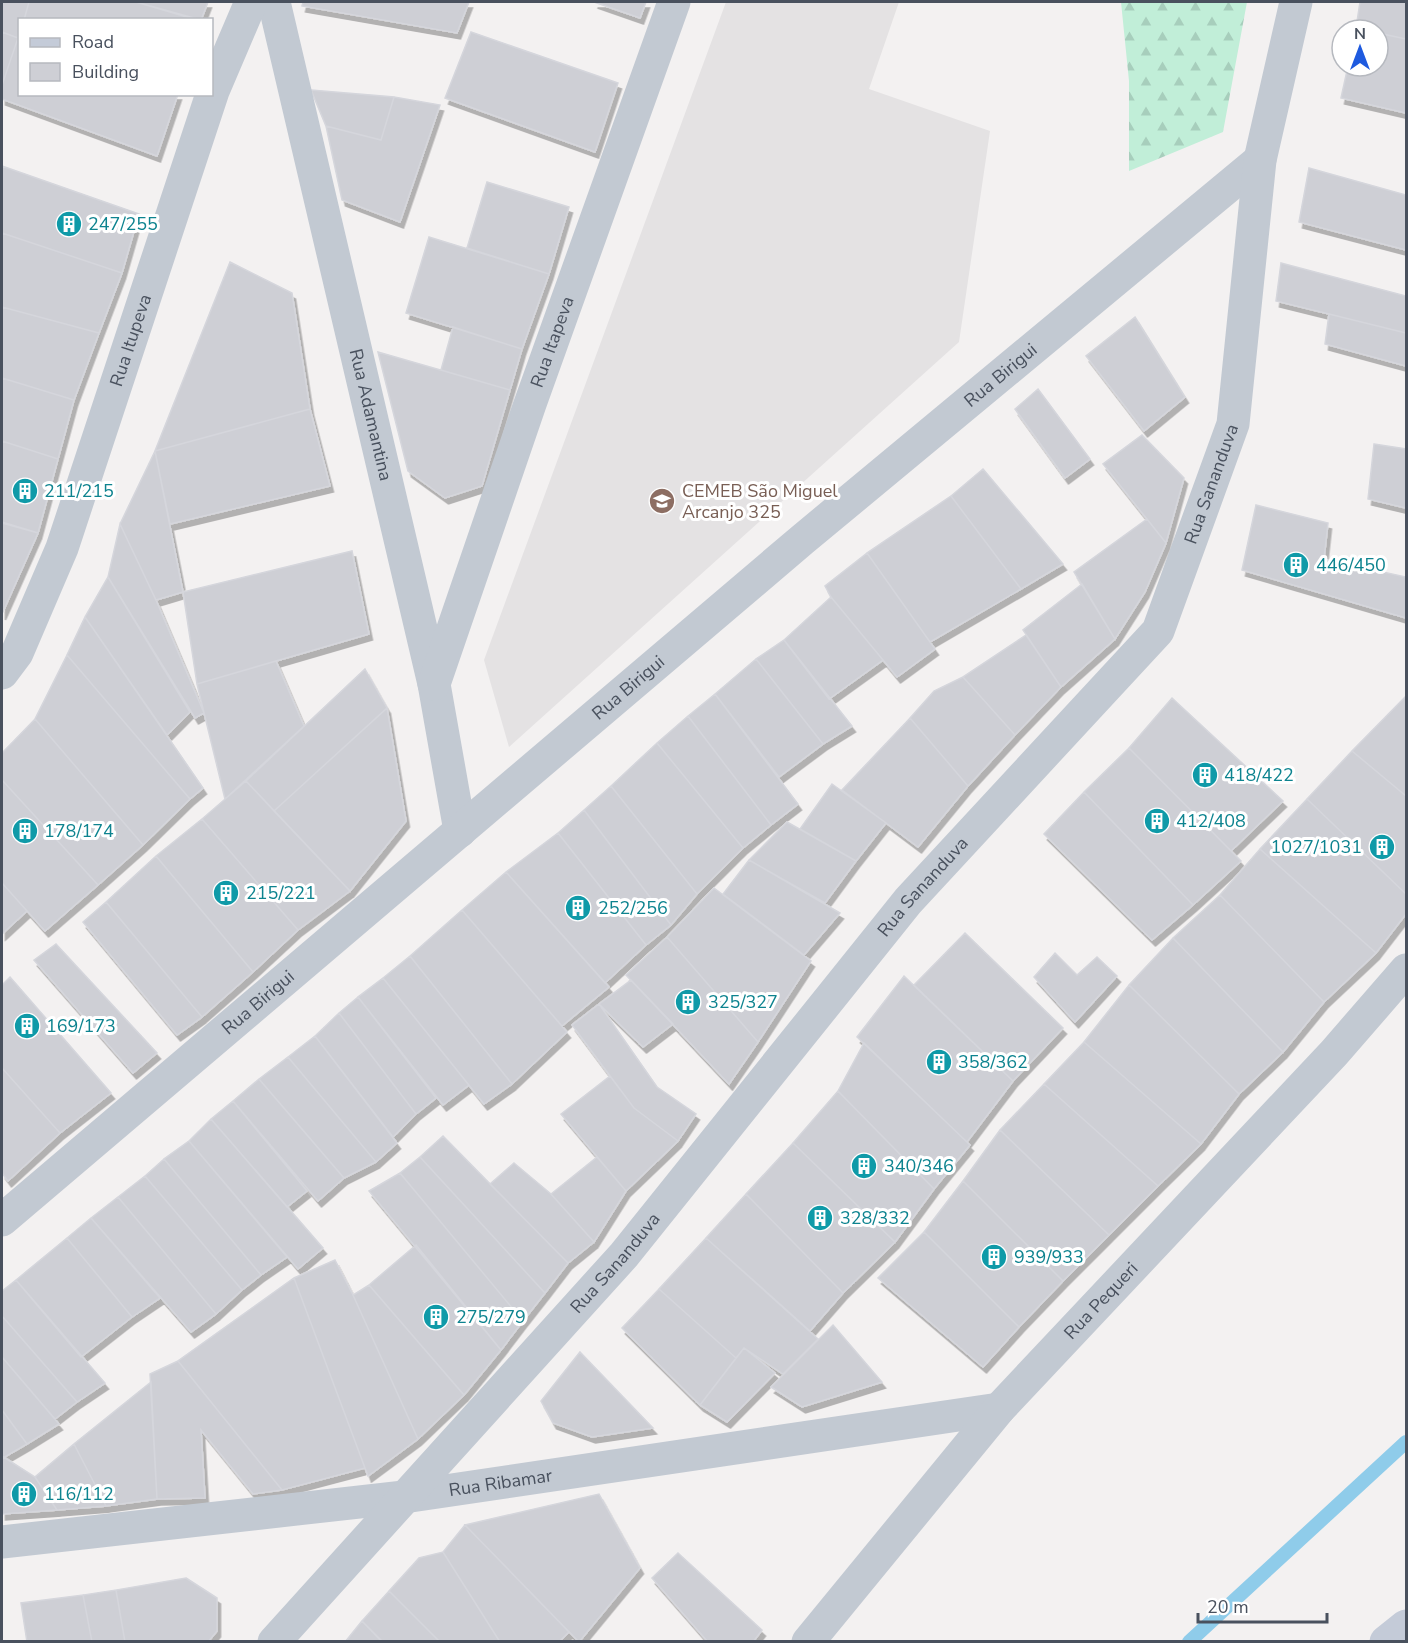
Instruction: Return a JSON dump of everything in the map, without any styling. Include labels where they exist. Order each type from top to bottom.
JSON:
[{"type":"street","name":"Rua Itupeva","points":[[213,91],[251,2]]},
{"type":"street","name":"Rua Adamantina","points":[[274,2],[434,684],[460,831]]},
{"type":"street","name":"Rua Itapeva","points":[[434,684],[530,404],[674,2]]},
{"type":"street","name":"Rua Sananduva","points":[[274,1641],[624,1256],[908,901],[1158,631],[1233,424],[1260,160],[1296,2]]},
{"type":"street","name":"Rua Itupeva","points":[[2,673],[18,653],[62,548],[211,96]]},
{"type":"street","name":"Rua Birigui","points":[[2,1220],[802,540],[1260,160]]},
{"type":"street","name":"Rua Pequeri","points":[[808,1641],[999,1409],[1334,1053],[1407,970]]},
{"type":"street","name":"Rua Ribamar","points":[[2,1542],[404,1497],[999,1409]]},
{"type":"street","points":[[1386,1641],[1407,1626]]},
{"type":"shaded area","name":"CEMEB São Miguel Arcanjo 325","points":[[726,2],[899,2],[869,89],[990,131],[959,342],[509,747],[484,660]]},
{"type":"green space","points":[[1121,2],[1247,2],[1223,132],[1129,171],[1129,81]]},
{"type":"building","points":[[2,2],[29,2],[25,18],[18,18],[18,38],[2,32]]},
{"type":"building","points":[[29,2],[136,2],[190,18],[25,18]]},
{"type":"building","points":[[136,2],[208,2],[202,18],[194,18]]},
{"type":"building","points":[[303,2],[469,2],[457,33],[302,6]]},
{"type":"building","points":[[594,2],[646,2],[640,18]]},
{"type":"building","points":[[1360,2],[1406,2],[1406,39],[1390,36],[1390,18],[1358,18]]},
{"type":"building","points":[[2,32],[18,38],[2,85]]},
{"type":"building","points":[[471,32],[618,83],[595,152],[445,98]]},
{"type":"building","points":[[1390,36],[1406,39],[1406,113],[1341,98],[1345,78],[1390,78]]},
{"type":"building","points":[[18,38],[18,96],[177,96],[157,156],[2,99],[2,85]]},
{"type":"building","points":[[311,90],[394,97],[381,140],[326,126]]},
{"type":"building","points":[[394,97],[440,105],[400,222],[342,200],[326,126],[381,140]]},
{"type":"building","name":"247/255","points":[[2,166],[139,214],[122,273],[2,233]]},
{"type":"building","points":[[1309,168],[1406,195],[1406,250],[1299,222]]},
{"type":"building","points":[[487,182],[569,207],[549,274],[467,248]]},
{"type":"building","points":[[2,233],[122,273],[99,333],[2,307]]},
{"type":"building","points":[[429,237],[549,274],[522,349],[406,313]]},
{"type":"building","points":[[230,262],[292,293],[310,409],[155,451]]},
{"type":"building","points":[[1281,263],[1406,296],[1406,333],[1276,301]]},
{"type":"building","points":[[2,307],[99,333],[74,400],[2,378]]},
{"type":"building","points":[[1329,314],[1406,333],[1406,366],[1325,344]]},
{"type":"building","points":[[1135,317],[1185,397],[1144,431],[1086,356]]},
{"type":"building","points":[[453,327],[522,349],[510,390],[441,370]]},
{"type":"building","points":[[378,352],[510,390],[482,486],[445,498],[408,471]]},
{"type":"building","points":[[2,378],[74,400],[58,459],[2,441]]},
{"type":"building","points":[[1038,389],[1090,459],[1065,478],[1015,409]]},
{"type":"building","points":[[310,409],[330,486],[170,524],[155,451]]},
{"type":"building","points":[[1142,435],[1184,478],[1166,543],[1103,464]]},
{"type":"building","name":"211/215","points":[[2,441],[58,459],[38,533],[2,522]]},
{"type":"building","points":[[1374,444],[1406,449],[1406,508],[1368,499]]},
{"type":"building","points":[[155,451],[183,592],[156,600],[120,524]]},
{"type":"building","points":[[983,469],[1063,564],[1021,589],[951,496]]},
{"type":"building","points":[[951,496],[1021,589],[930,642],[867,553]]},
{"type":"building","name":"446/450","points":[[1256,505],[1328,523],[1324,559],[1406,577],[1406,618],[1242,570]]},
{"type":"building","points":[[1147,519],[1166,543],[1145,592],[1115,639],[1074,572]]},
{"type":"building","points":[[2,523],[38,533],[2,614]]},
{"type":"building","points":[[120,524],[156,600],[204,713],[195,718],[108,577]]},
{"type":"building","points":[[352,551],[369,634],[197,684],[183,592]]},
{"type":"building","points":[[867,553],[935,649],[897,677],[831,597],[825,586]]},
{"type":"building","points":[[108,577],[190,712],[167,735],[85,617]]},
{"type":"building","points":[[1082,584],[1115,639],[1061,687],[1023,630]]},
{"type":"building","points":[[831,597],[883,660],[829,699],[784,640]]},
{"type":"building","points":[[85,617],[203,788],[190,799],[67,655]]},
{"type":"building","points":[[1026,635],[1061,687],[1015,735],[963,677]]},
{"type":"building","points":[[784,640],[852,726],[823,744],[756,659]]},
{"type":"building","points":[[67,655],[190,799],[143,845],[35,719]]},
{"type":"building","points":[[756,659],[823,744],[779,777],[715,694]]},
{"type":"building","points":[[276,661],[304,726],[225,799],[197,684]]},
{"type":"building","points":[[365,669],[387,708],[274,811],[246,781]]},
{"type":"building","points":[[963,677],[1015,735],[968,786],[910,718],[934,691]]},
{"type":"building","points":[[715,694],[798,804],[771,825],[688,716]]},
{"type":"building","points":[[1406,696],[1406,796],[1352,751]]},
{"type":"building","name":"418/422","points":[[1172,698],[1283,801],[1231,851],[1129,748]]},
{"type":"building","points":[[387,708],[406,821],[350,891],[274,811]]},
{"type":"building","points":[[688,716],[771,825],[743,848],[657,743]]},
{"type":"building","points":[[910,718],[968,786],[918,847],[842,790]]},
{"type":"building","points":[[35,719],[143,845],[98,885],[2,780],[2,753]]},
{"type":"building","points":[[657,743],[743,848],[697,894],[611,786]]},
{"type":"building","name":"412/408","points":[[1129,748],[1241,861],[1193,905],[1084,792]]},
{"type":"building","name":"1027/1031","points":[[1352,751],[1406,796],[1406,894],[1307,799]]},
{"type":"building","name":"178/174","points":[[2,780],[98,885],[45,931],[2,883]]},
{"type":"building","points":[[246,781],[350,891],[298,930],[202,819]]},
{"type":"building","points":[[832,784],[886,823],[856,861],[800,829]]},
{"type":"building","points":[[611,786],[697,894],[671,925],[584,810]]},
{"type":"building","points":[[1084,792],[1193,905],[1152,940],[1044,834]]},
{"type":"building","points":[[1307,799],[1406,894],[1406,914],[1376,953],[1260,849]]},
{"type":"building","points":[[584,810],[671,925],[646,945],[558,833]]},
{"type":"building","name":"215/221","points":[[202,819],[298,930],[253,972],[156,856]]},
{"type":"building","points":[[787,822],[856,861],[825,903],[749,860]]},
{"type":"building","name":"252/256","points":[[558,833],[646,945],[605,983],[506,872]]},
{"type":"building","points":[[1260,849],[1376,953],[1324,1002],[1220,895]]},
{"type":"building","points":[[156,856],[253,972],[202,1017],[106,902]]},
{"type":"building","points":[[749,860],[840,913],[804,955],[723,894]]},
{"type":"building","points":[[506,872],[609,987],[562,1026],[462,910]]},
{"type":"building","points":[[2,883],[27,911],[2,934]]},
{"type":"building","points":[[714,888],[811,961],[758,1042],[667,937]]},
{"type":"building","points":[[1220,895],[1324,1002],[1283,1052],[1173,938]]},
{"type":"building","points":[[106,902],[202,1017],[177,1035],[83,922]]},
{"type":"building","points":[[462,910],[567,1032],[512,1084],[410,956]]},
{"type":"building","points":[[965,933],[1063,1028],[1013,1081],[914,985]]},
{"type":"building","name":"325/327","points":[[667,937],[758,1042],[729,1084],[626,975]]},
{"type":"building","points":[[1173,938],[1283,1052],[1239,1094],[1129,985]]},
{"type":"building","points":[[56,944],[157,1053],[133,1073],[34,960]]},
{"type":"building","points":[[1055,953],[1077,975],[1097,957],[1117,976],[1075,1022],[1034,977]]},
{"type":"building","points":[[410,956],[512,1084],[484,1104],[383,978]]},
{"type":"building","name":"358/362","points":[[904,976],[1013,1081],[967,1142],[857,1037]]},
{"type":"building","name":"169/173","points":[[10,977],[111,1093],[60,1133],[2,1068],[2,985]]},
{"type":"building","points":[[383,978],[469,1085],[443,1105],[358,997]]},
{"type":"building","points":[[631,980],[673,1024],[643,1047],[599,1004]]},
{"type":"building","points":[[1129,985],[1239,1094],[1201,1144],[1084,1042]]},
{"type":"building","points":[[358,997],[436,1098],[416,1114],[339,1013]]},
{"type":"building","points":[[599,1004],[657,1087],[696,1114],[678,1141],[634,1108],[572,1025]]},
{"type":"building","points":[[339,1013],[416,1114],[393,1137],[315,1036]]},
{"type":"building","points":[[315,1036],[397,1143],[376,1162],[288,1057]]},
{"type":"building","points":[[1084,1042],[1201,1144],[1158,1186],[1044,1084]]},
{"type":"building","points":[[864,1043],[970,1145],[934,1189],[838,1091]]},
{"type":"building","points":[[288,1057],[376,1162],[344,1178],[259,1079]]},
{"type":"building","points":[[2,1068],[60,1133],[8,1181],[2,1173]]},
{"type":"building","points":[[610,1076],[634,1108],[678,1141],[626,1191],[561,1114]]},
{"type":"building","points":[[259,1079],[344,1178],[318,1201],[233,1101]]},
{"type":"building","points":[[1044,1084],[1158,1186],[1109,1235],[1000,1130]]},
{"type":"building","name":"340/346","points":[[838,1091],[934,1189],[895,1242],[793,1143]]},
{"type":"building","points":[[233,1101],[307,1191],[287,1207],[211,1119]]},
{"type":"building","points":[[211,1119],[323,1248],[298,1269],[189,1141]]},
{"type":"building","points":[[1000,1130],[1109,1235],[1063,1281],[963,1181]]},
{"type":"building","points":[[443,1136],[568,1263],[545,1293],[420,1157]]},
{"type":"building","points":[[189,1141],[287,1257],[261,1275],[164,1159]]},
{"type":"building","name":"328/332","points":[[793,1143],[895,1242],[843,1293],[746,1194]]},
{"type":"building","points":[[420,1157],[545,1293],[523,1321],[400,1173]]},
{"type":"building","points":[[597,1157],[626,1191],[594,1242],[551,1194]]},
{"type":"building","points":[[164,1159],[261,1275],[242,1290],[145,1176]]},
{"type":"building","points":[[514,1163],[551,1194],[594,1242],[568,1263],[490,1184]]},
{"type":"building","points":[[400,1173],[523,1321],[501,1350],[369,1191]]},
{"type":"building","points":[[145,1176],[242,1290],[216,1314],[118,1197]]},
{"type":"building","name":"939/933","points":[[963,1181],[1063,1281],[1019,1327],[924,1232]]},
{"type":"building","points":[[746,1194],[843,1293],[810,1331],[706,1238]]},
{"type":"building","points":[[118,1197],[216,1314],[191,1332],[91,1218]]},
{"type":"building","points":[[91,1218],[160,1298],[132,1317],[67,1238]]},
{"type":"building","points":[[924,1232],[1019,1327],[983,1367],[878,1278]]},
{"type":"building","points":[[67,1238],[132,1317],[81,1357],[16,1280]]},
{"type":"building","points":[[706,1238],[818,1339],[783,1374],[744,1348],[736,1358],[659,1289]]},
{"type":"building","name":"275/279","points":[[416,1245],[501,1350],[464,1395],[369,1285]]},
{"type":"building","points":[[335,1260],[418,1439],[368,1476],[294,1278]]},
{"type":"building","points":[[294,1278],[365,1468],[282,1490],[178,1361]]},
{"type":"building","points":[[16,1280],[105,1383],[77,1402],[2,1316],[2,1291]]},
{"type":"building","points":[[369,1285],[464,1395],[418,1439],[353,1295]]},
{"type":"building","points":[[659,1289],[736,1358],[700,1405],[622,1328]]},
{"type":"building","points":[[2,1316],[77,1402],[55,1419],[2,1357]]},
{"type":"building","points":[[833,1325],[882,1382],[802,1407],[771,1387]]},
{"type":"building","points":[[744,1348],[775,1373],[727,1422],[700,1405]]},
{"type":"building","points":[[580,1352],[653,1428],[592,1437],[553,1423],[541,1401]]},
{"type":"building","points":[[2,1357],[59,1424],[27,1444],[2,1410]]},
{"type":"building","points":[[178,1361],[282,1490],[253,1494],[201,1430],[205,1498],[157,1499],[150,1374]]},
{"type":"building","points":[[151,1382],[157,1499],[106,1506],[74,1444]]},
{"type":"building","points":[[2,1410],[27,1444],[3,1458],[2,1456]]},
{"type":"building","points":[[74,1444],[106,1506],[57,1510],[35,1477]]},
{"type":"building","name":"116/112","points":[[2,1456],[35,1477],[57,1510],[2,1514]]},
{"type":"building","points":[[599,1494],[640,1568],[579,1642],[465,1525]]},
{"type":"building","points":[[465,1525],[569,1632],[559,1642],[500,1642],[443,1552]]},
{"type":"building","points":[[443,1552],[500,1642],[440,1642],[389,1591],[419,1558]]},
{"type":"building","points":[[678,1553],[762,1630],[753,1642],[708,1642],[652,1578]]},
{"type":"building","points":[[186,1578],[217,1598],[217,1631],[208,1642],[125,1642],[116,1590]]},
{"type":"building","points":[[116,1590],[125,1642],[92,1642],[83,1595]]},
{"type":"building","points":[[389,1591],[440,1642],[383,1642],[362,1621]]},
{"type":"building","points":[[83,1595],[92,1642],[27,1642],[21,1603]]},
{"type":"building","points":[[362,1621],[382,1642],[345,1642]]},
{"type":"waterway","points":[[1189,1642],[1406,1442]]},
{"type":"place","name":"247/255","points":[[69,224]]},
{"type":"place","name":"211/215","points":[[25,491]]},
{"type":"place","name":"CEMEB São Miguel Arcanjo 325","points":[[662,501]]},
{"type":"place","name":"446/450","points":[[1296,565]]},
{"type":"place","name":"418/422","points":[[1205,775]]},
{"type":"place","name":"412/408","points":[[1157,821]]},
{"type":"place","name":"178/174","points":[[25,831]]},
{"type":"place","name":"1027/1031","points":[[1382,847]]},
{"type":"place","name":"215/221","points":[[226,893]]},
{"type":"place","name":"252/256","points":[[578,908]]},
{"type":"place","name":"325/327","points":[[688,1002]]},
{"type":"place","name":"169/173","points":[[27,1026]]},
{"type":"place","name":"358/362","points":[[939,1062]]},
{"type":"place","name":"340/346","points":[[864,1166]]},
{"type":"place","name":"328/332","points":[[820,1218]]},
{"type":"place","name":"939/933","points":[[994,1257]]},
{"type":"place","name":"275/279","points":[[436,1317]]},
{"type":"place","name":"116/112","points":[[24,1494]]}]
